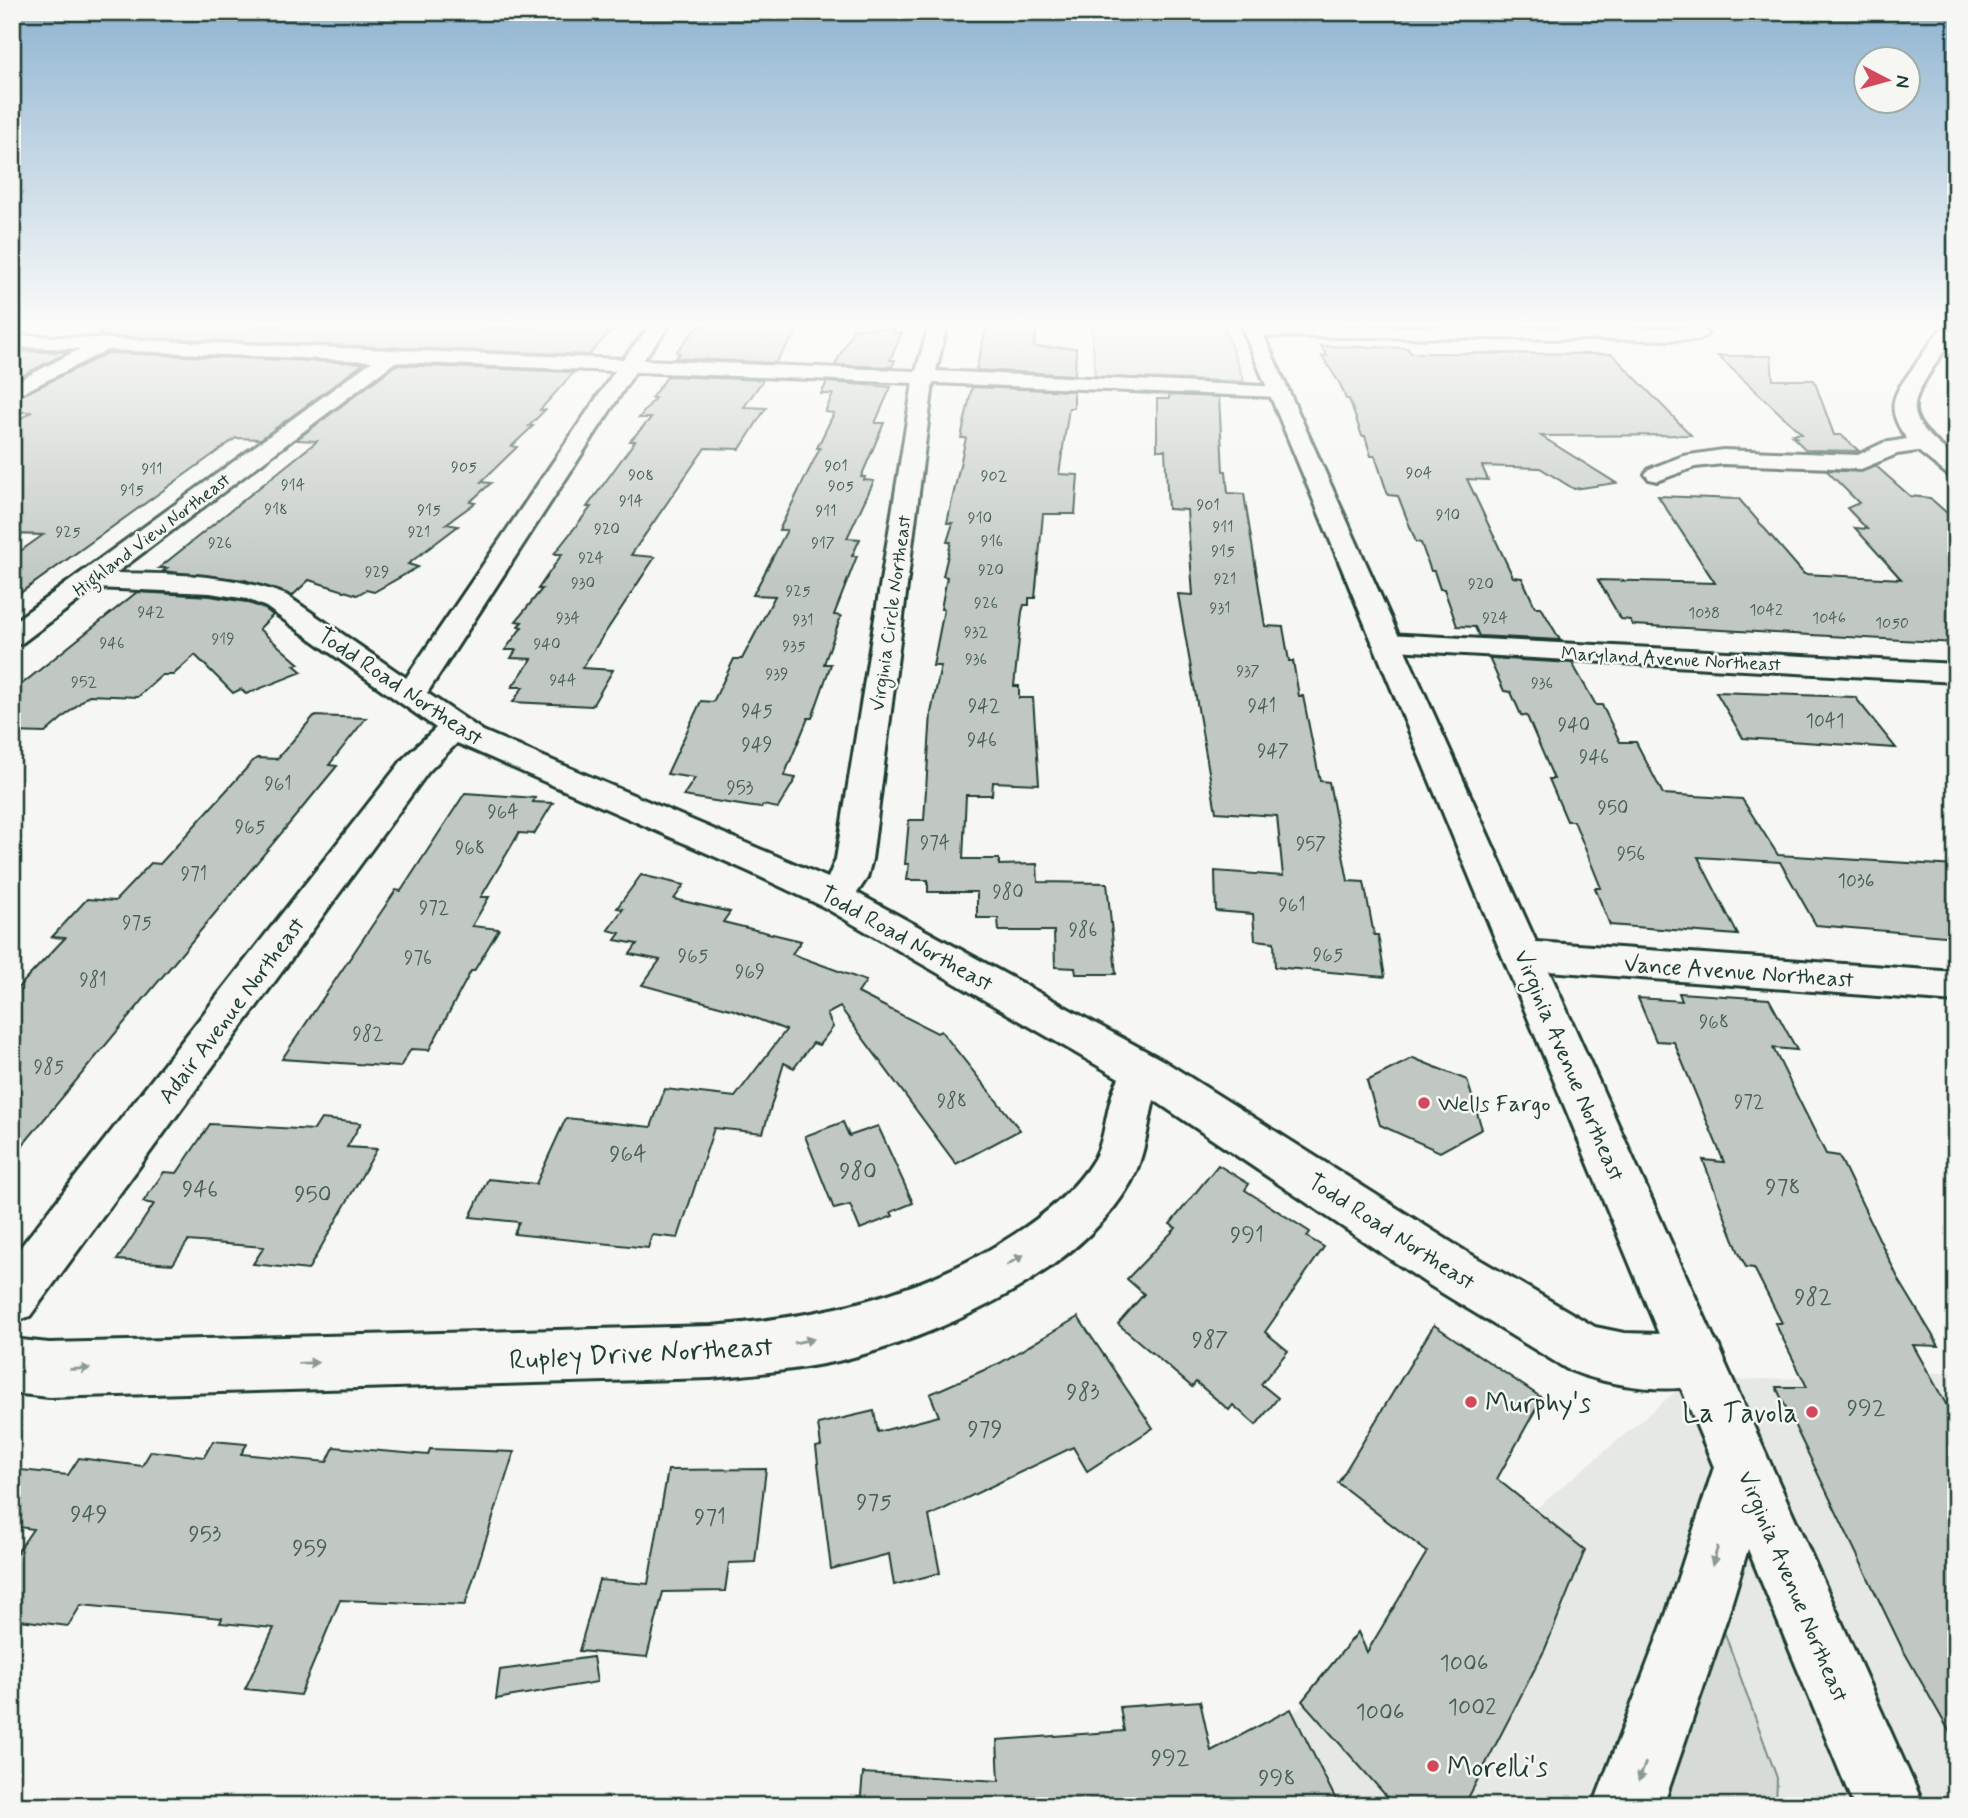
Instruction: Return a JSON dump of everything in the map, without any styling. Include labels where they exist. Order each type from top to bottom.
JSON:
[{"type":"street","name":"Highland View Northeast","points":[[12,637],[318,410]]},
{"type":"street","points":[[410,696],[599,410]]},
{"type":"street","name":"Virginia Circle Northeast","points":[[835,897],[848,878],[854,859],[919,410]]},
{"type":"street","name":"Virginia Avenue Northeast","points":[[1286,410],[1889,1806]]},
{"type":"street","points":[[1904,410],[1907,423],[1924,443],[1956,470]]},
{"type":"street","points":[[1657,474],[1691,461],[1723,457],[1861,462],[1891,448],[1924,443]]},
{"type":"street","name":"Todd Road Northeast","points":[[89,580],[231,587],[258,592],[276,601],[471,738],[763,863],[835,897],[1148,1073],[1447,1268],[1586,1350],[1624,1359],[1698,1362]]},
{"type":"street","name":"Maryland Avenue Northeast","points":[[1387,643],[1956,673]]},
{"type":"street","name":"Adair Avenue Northeast","points":[[12,1299],[416,765],[441,740],[457,729]]},
{"type":"street","name":"Vance Avenue Northeast","points":[[1522,955],[1956,987]]},
{"type":"street","name":"Rupley Drive Northeast","points":[[12,1366],[49,1370],[711,1352],[785,1346],[857,1330],[916,1310],[980,1281],[1037,1247],[1080,1214],[1115,1167],[1133,1093],[1148,1073]]},
{"type":"street","points":[[1628,1806],[1697,1615],[1742,1468]]},
{"type":"shaded area","points":[[1956,1372],[1956,1806],[1183,1806],[1687,1382]]},
{"type":"shaded area","points":[[1717,1612],[1777,1778],[1776,1806],[1650,1806]]},
{"type":"building","points":[[12,410],[301,410],[261,439],[236,438],[12,599],[12,557],[43,535],[12,534],[12,423],[32,412],[12,412]]},
{"type":"building","points":[[336,410],[545,410],[512,446],[517,447],[481,482],[491,483],[470,502],[475,503],[446,524],[458,526],[408,564],[418,567],[374,592],[366,590],[357,595],[309,580],[292,596],[245,580],[163,571],[167,568],[159,568],[317,441],[296,440]]},
{"type":"building","points":[[646,410],[765,410],[740,449],[705,448],[631,555],[655,557],[582,668],[613,670],[592,706],[513,702],[523,687],[512,687],[532,659],[511,658],[516,650],[505,650],[522,627],[518,626],[522,622],[516,621],[542,589],[538,589],[562,554],[554,554],[591,507],[587,507],[635,441],[630,441],[651,418],[639,418]]},
{"type":"building","points":[[826,410],[881,410],[875,423],[884,423],[861,477],[874,481],[847,538],[860,539],[852,556],[857,556],[834,615],[841,616],[824,664],[831,664],[812,718],[808,718],[784,776],[796,778],[778,808],[763,805],[761,808],[753,807],[683,796],[695,778],[667,774],[701,701],[713,702],[734,659],[742,659],[775,596],[753,595],[787,530],[779,530],[820,448],[817,448],[834,413],[825,412]]},
{"type":"building","points":[[967,410],[1069,410],[1059,474],[1078,475],[1075,514],[1043,514],[1035,598],[1029,598],[1029,605],[1024,605],[1022,612],[1014,686],[1019,686],[1019,698],[1033,698],[1039,784],[993,782],[992,795],[966,795],[963,859],[999,859],[999,865],[1037,864],[1038,882],[1107,883],[1116,974],[1076,974],[1075,968],[1055,967],[1054,931],[999,931],[998,918],[977,918],[977,892],[928,892],[928,880],[907,880],[909,864],[905,864],[909,820],[924,820],[931,713],[941,666],[933,666],[944,609],[941,609],[947,577],[943,576],[951,542],[947,542],[953,523],[947,523],[966,438],[961,438]]},
{"type":"building","points":[[1157,410],[1220,410],[1223,471],[1226,471],[1228,493],[1244,494],[1265,626],[1283,627],[1299,696],[1303,696],[1320,781],[1329,782],[1348,881],[1364,882],[1374,935],[1378,935],[1385,977],[1275,967],[1274,942],[1255,940],[1253,914],[1216,911],[1215,871],[1283,876],[1277,816],[1216,812],[1178,594],[1193,595],[1187,510],[1168,509],[1165,450],[1157,450]]},
{"type":"building","points":[[1353,410],[1666,410],[1691,435],[1541,436],[1616,483],[1574,489],[1540,468],[1482,466],[1488,480],[1467,479],[1513,577],[1522,578],[1535,607],[1541,607],[1560,640],[1479,636],[1475,627],[1457,626],[1444,589],[1440,589],[1434,571],[1431,571],[1421,543],[1416,542],[1398,496],[1388,495],[1375,456],[1371,456],[1365,436],[1362,436]]},
{"type":"building","points":[[1776,410],[1825,410],[1834,435],[1841,435],[1859,451],[1806,450],[1792,436],[1802,434]]},
{"type":"building","points":[[1876,466],[1910,496],[1930,498],[1956,521],[1956,643],[1633,625],[1630,620],[1621,619],[1598,580],[1715,583],[1658,496],[1739,499],[1804,574],[1901,579],[1855,528],[1867,529],[1847,508],[1859,503],[1826,470],[1861,472]]},
{"type":"building","points":[[137,592],[210,596],[246,602],[265,609],[273,615],[259,629],[299,664],[294,665],[302,672],[246,694],[241,689],[233,693],[195,655],[173,675],[162,675],[138,697],[89,695],[45,733],[12,732],[12,692]]},
{"type":"building","points":[[1489,658],[1572,663],[1596,705],[1602,705],[1620,742],[1636,742],[1663,794],[1742,799],[1778,855],[1956,866],[1956,937],[1816,925],[1780,862],[1698,857],[1738,935],[1610,925],[1595,888],[1601,888],[1574,821],[1567,821],[1549,779],[1554,779],[1527,716],[1521,715],[1511,692],[1504,691]]},
{"type":"building","points":[[1716,692],[1855,697],[1896,748],[1743,738]]},
{"type":"building","points":[[314,716],[366,718],[329,765],[337,766],[12,1158],[12,994],[65,938],[52,937],[87,899],[115,901],[151,863],[160,864],[253,761],[257,758],[277,759]]},
{"type":"building","points":[[465,793],[535,798],[533,802],[553,803],[534,834],[519,833],[481,897],[489,897],[472,926],[499,929],[474,971],[471,971],[429,1050],[411,1049],[400,1067],[282,1059],[396,890],[401,891]]},
{"type":"building","points":[[641,875],[684,885],[674,899],[730,912],[723,922],[801,941],[792,954],[866,981],[858,993],[937,1033],[941,1031],[1020,1130],[956,1164],[840,1007],[827,1014],[833,1027],[819,1045],[813,1043],[794,1068],[784,1063],[763,1133],[714,1128],[678,1238],[652,1235],[648,1248],[514,1234],[519,1222],[470,1217],[488,1179],[536,1184],[566,1118],[651,1127],[665,1089],[735,1097],[786,1030],[734,1010],[642,985],[660,960],[630,954],[637,944],[615,940],[620,933],[608,930],[623,909],[617,908]]},
{"type":"building","points":[[1679,993],[1769,999],[1797,1050],[1773,1048],[1826,1154],[1839,1156],[1899,1280],[1939,1346],[1913,1345],[1956,1422],[1956,1743],[1902,1648],[1776,1387],[1807,1387],[1775,1323],[1782,1323],[1754,1268],[1746,1267],[1739,1253],[1703,1160],[1724,1162],[1674,1042],[1656,1041],[1638,998],[1682,1001]]},
{"type":"building","name":"Wells Fargo","points":[[1413,1058],[1467,1080],[1482,1129],[1440,1152],[1380,1125],[1367,1081]]},
{"type":"building","points":[[321,1119],[361,1123],[347,1147],[377,1149],[308,1270],[253,1264],[264,1247],[188,1241],[173,1264],[117,1260],[154,1204],[143,1202],[164,1172],[177,1173],[210,1124],[314,1130]]},
{"type":"building","points":[[843,1122],[849,1136],[878,1126],[913,1203],[891,1212],[893,1216],[860,1229],[850,1205],[834,1209],[805,1136]]},
{"type":"building","points":[[1218,1165],[1249,1184],[1245,1190],[1310,1232],[1307,1237],[1324,1247],[1265,1332],[1288,1351],[1261,1384],[1278,1398],[1256,1425],[1233,1405],[1229,1410],[1196,1382],[1192,1387],[1118,1324],[1144,1294],[1127,1279],[1176,1228],[1170,1224]]},
{"type":"building","points":[[1078,1317],[1153,1428],[1087,1471],[1073,1447],[929,1516],[940,1573],[894,1585],[889,1554],[831,1569],[816,1447],[821,1446],[818,1424],[874,1411],[878,1432],[939,1416],[930,1394],[1000,1363]]},
{"type":"building","points":[[1434,1325],[1542,1398],[1497,1479],[1585,1550],[1545,1649],[1464,1806],[1395,1806],[1302,1701],[1358,1632],[1367,1652],[1427,1552],[1338,1483]]},
{"type":"building","points":[[213,1441],[247,1444],[241,1454],[327,1462],[334,1447],[428,1455],[430,1449],[514,1452],[465,1605],[340,1600],[300,1695],[245,1689],[274,1628],[220,1623],[222,1618],[81,1605],[68,1626],[12,1619],[12,1560],[33,1529],[12,1526],[12,1469],[68,1475],[79,1458],[142,1466],[151,1451],[204,1457]]},
{"type":"building","points":[[766,1469],[755,1562],[729,1563],[725,1591],[663,1592],[647,1657],[579,1651],[599,1580],[648,1584],[668,1470]]},
{"type":"building","points":[[593,1657],[597,1682],[496,1699],[500,1670]]},
{"type":"building","points":[[1200,1701],[1211,1751],[1291,1709],[1339,1806],[860,1806],[863,1773],[999,1781],[997,1740],[1124,1731],[1120,1707]]},
{"type":"place","name":"Wells Fargo","points":[[1424,1103]]},
{"type":"place","name":"Murphy's","points":[[1471,1402]]},
{"type":"place","name":"La Tavola","points":[[1812,1412]]},
{"type":"place","name":"Morelli's","points":[[1433,1766]]}]
